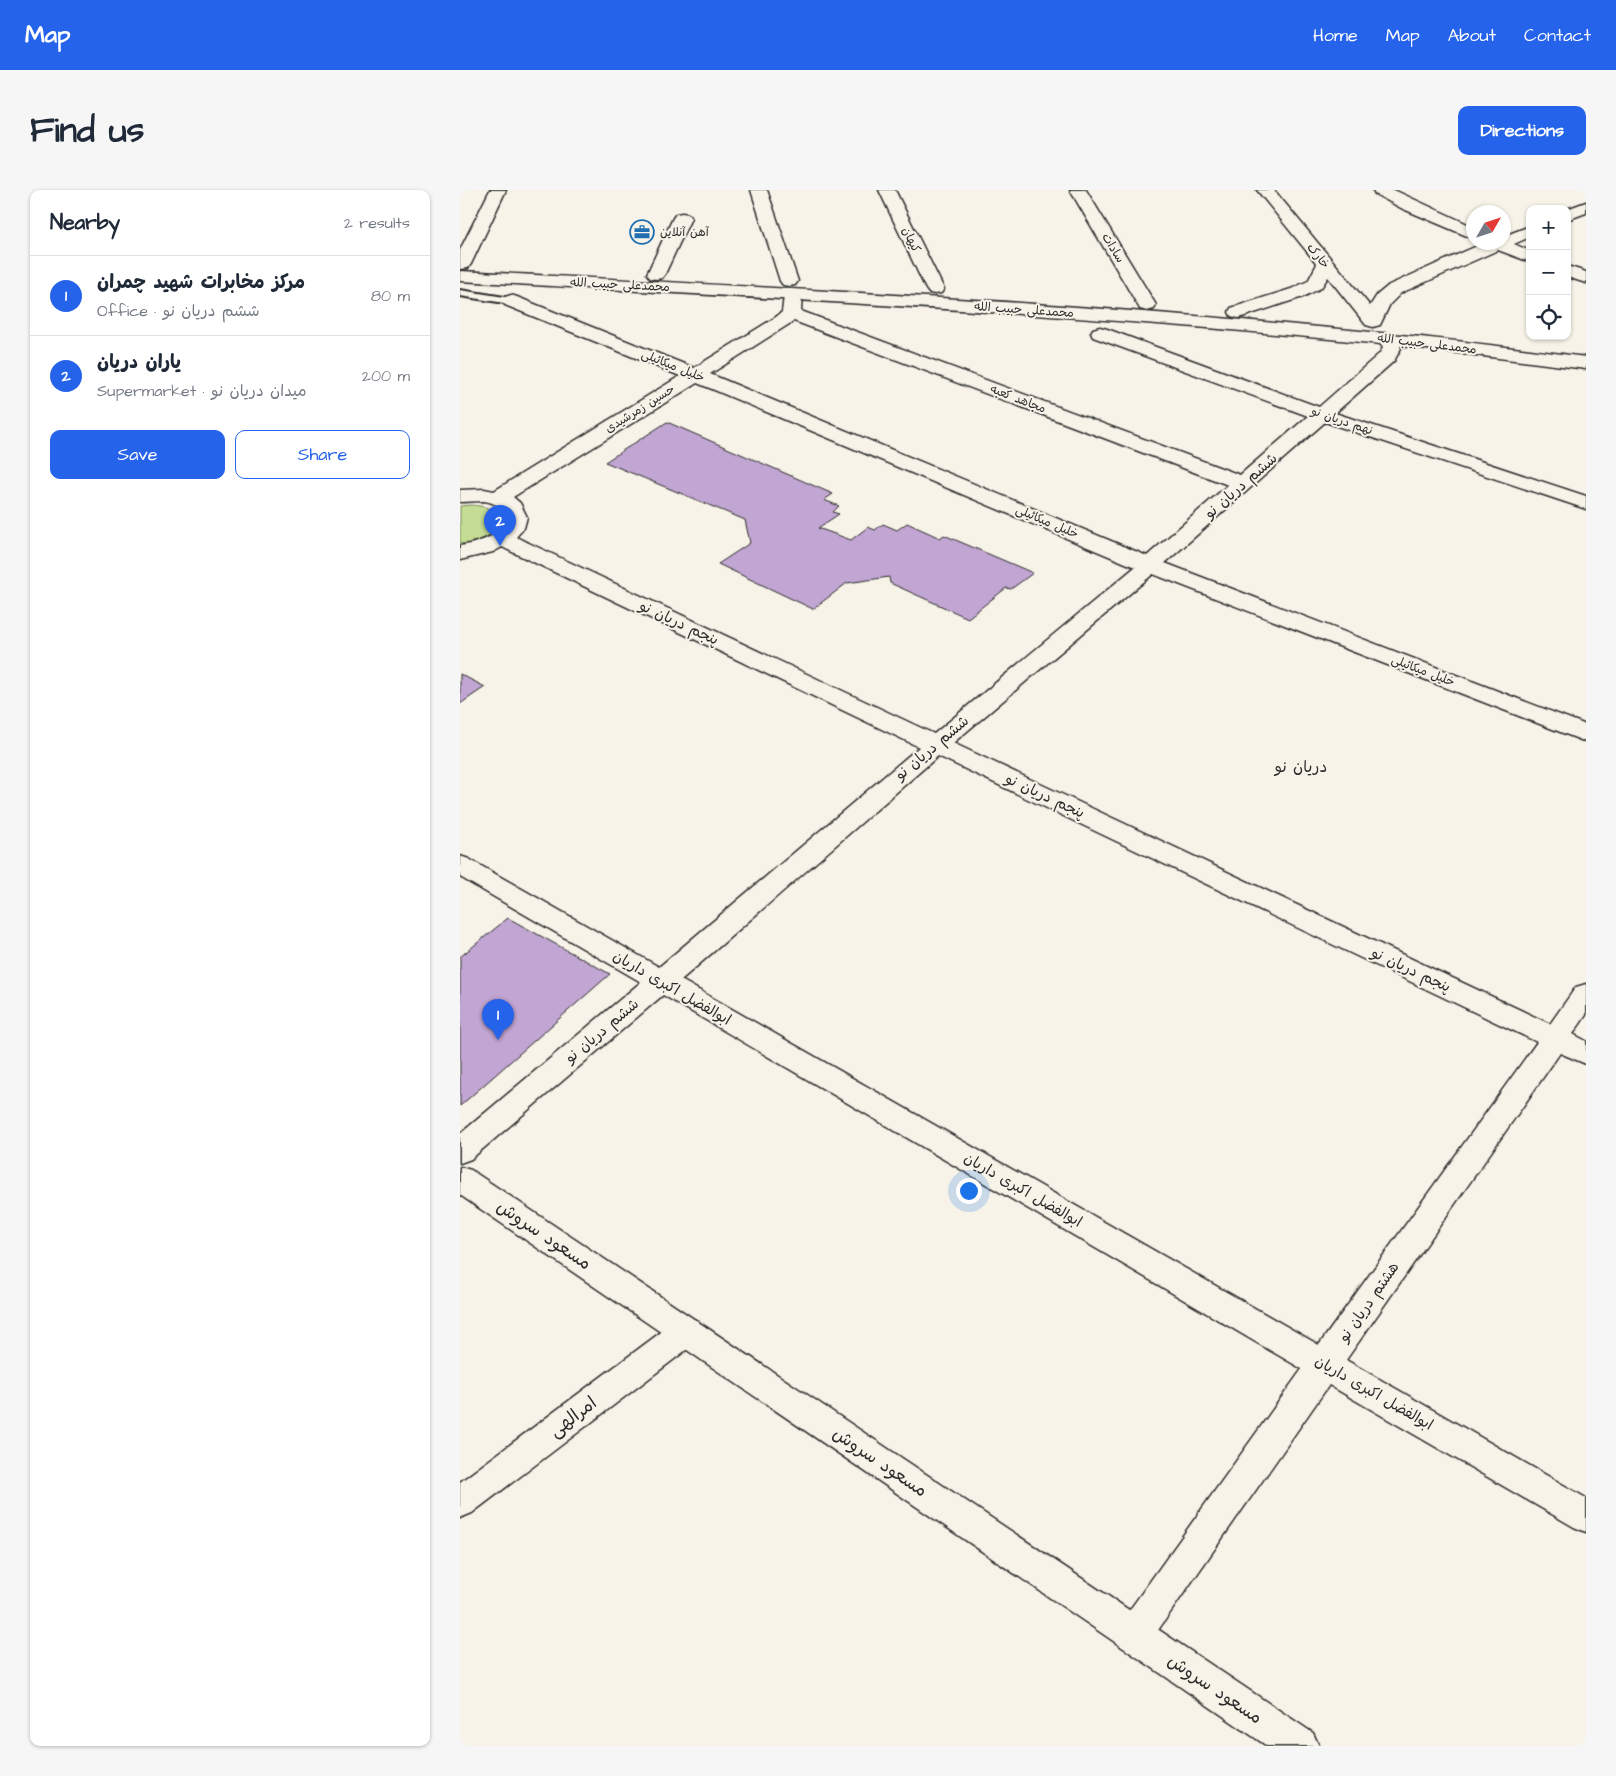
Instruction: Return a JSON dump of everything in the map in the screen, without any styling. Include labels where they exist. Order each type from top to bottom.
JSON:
[{"type":"street","points":[[461,268],[498,190]]},
{"type":"street","points":[[759,190],[791,285],[792,314]]},
{"type":"street","name":"کیهان","points":[[887,190],[935,289]]},
{"type":"street","name":"سادات","points":[[1078,190],[1148,305]]},
{"type":"street","name":"خارک","points":[[1265,190],[1386,339]]},
{"type":"street","points":[[1381,190],[1406,204],[1466,230]]},
{"type":"street","points":[[1571,213],[1586,207]]},
{"type":"street","points":[[656,274],[682,218]]},
{"type":"street","points":[[1511,238],[1526,233]]},
{"type":"street","points":[[1511,248],[1526,255]]},
{"type":"street","points":[[1373,321],[1378,305],[1384,297],[1395,289],[1483,250]]},
{"type":"street","points":[[1238,312],[1297,293],[1314,284],[1325,265]]},
{"type":"street","name":"محمدعلی حبیب الله","points":[[461,268],[656,274],[791,285],[1386,339],[1586,363]]},
{"type":"street","name":"محمدعلی حبیب الله","points":[[461,268],[791,285],[935,289],[1373,321],[1586,347]]},
{"type":"street","points":[[1571,272],[1586,278]]},
{"type":"street","name":"خلیل میکائیلی","points":[[511,301],[1150,565],[1586,734]]},
{"type":"street","name":"حسین زمرشيدی","points":[[497,498],[792,314]]},
{"type":"street","name":"مجاهد کعبه","points":[[792,314],[1244,484]]},
{"type":"street","name":"نهم دریان‌ نو","points":[[1100,333],[1323,415],[1586,503]]},
{"type":"street","name":"ششم دریان‌ نو","points":[[460,1151],[936,744],[1150,565],[1323,415],[1387,357],[1392,348],[1386,339]]},
{"type":"street","points":[[460,496],[483,495],[497,498],[509,504],[516,512],[517,521],[513,530],[504,540],[482,549],[460,553]]},
{"type":"street","name":"پنجم دریان‌ نو","points":[[504,540],[1586,1053]]},
{"type":"street","name":"ابوالفضل اکبری داریان","points":[[460,865],[1586,1516]]},
{"type":"street","name":"هشتم دریان‌ نو","points":[[1134,1634],[1586,994]]},
{"type":"street","name":"مسعود سروش","points":[[460,1179],[1300,1746]]},
{"type":"street","name":"امرالهی","points":[[460,1502],[687,1331]]},
{"type":"lane","points":[[460,293],[511,301]]},
{"type":"green space","points":[[472,505],[488,508],[498,513],[501,519],[499,526],[485,538],[460,544],[460,506]]},
{"type":"building","points":[[667,422],[833,494],[824,500],[839,506],[833,512],[839,514],[818,528],[851,540],[868,527],[875,530],[883,524],[897,530],[907,523],[940,538],[944,535],[1033,573],[1011,589],[1006,588],[968,618],[890,583],[889,577],[847,583],[813,609],[718,564],[750,543],[745,520],[605,462]]},
{"type":"building","points":[[460,674],[485,687],[460,704]]},
{"type":"building","points":[[508,918],[610,974],[460,1106],[460,957]]},
{"type":"place","name":"آهن آنلاین","points":[[642,232]]},
{"type":"place","name":"یاران دریان","points":[[500,546]]},
{"type":"place","name":"مرکز مخابرات شهید چمران","points":[[498,1040]]},
{"type":"district","name":"دریان نو","points":[[1301,767]]}]
